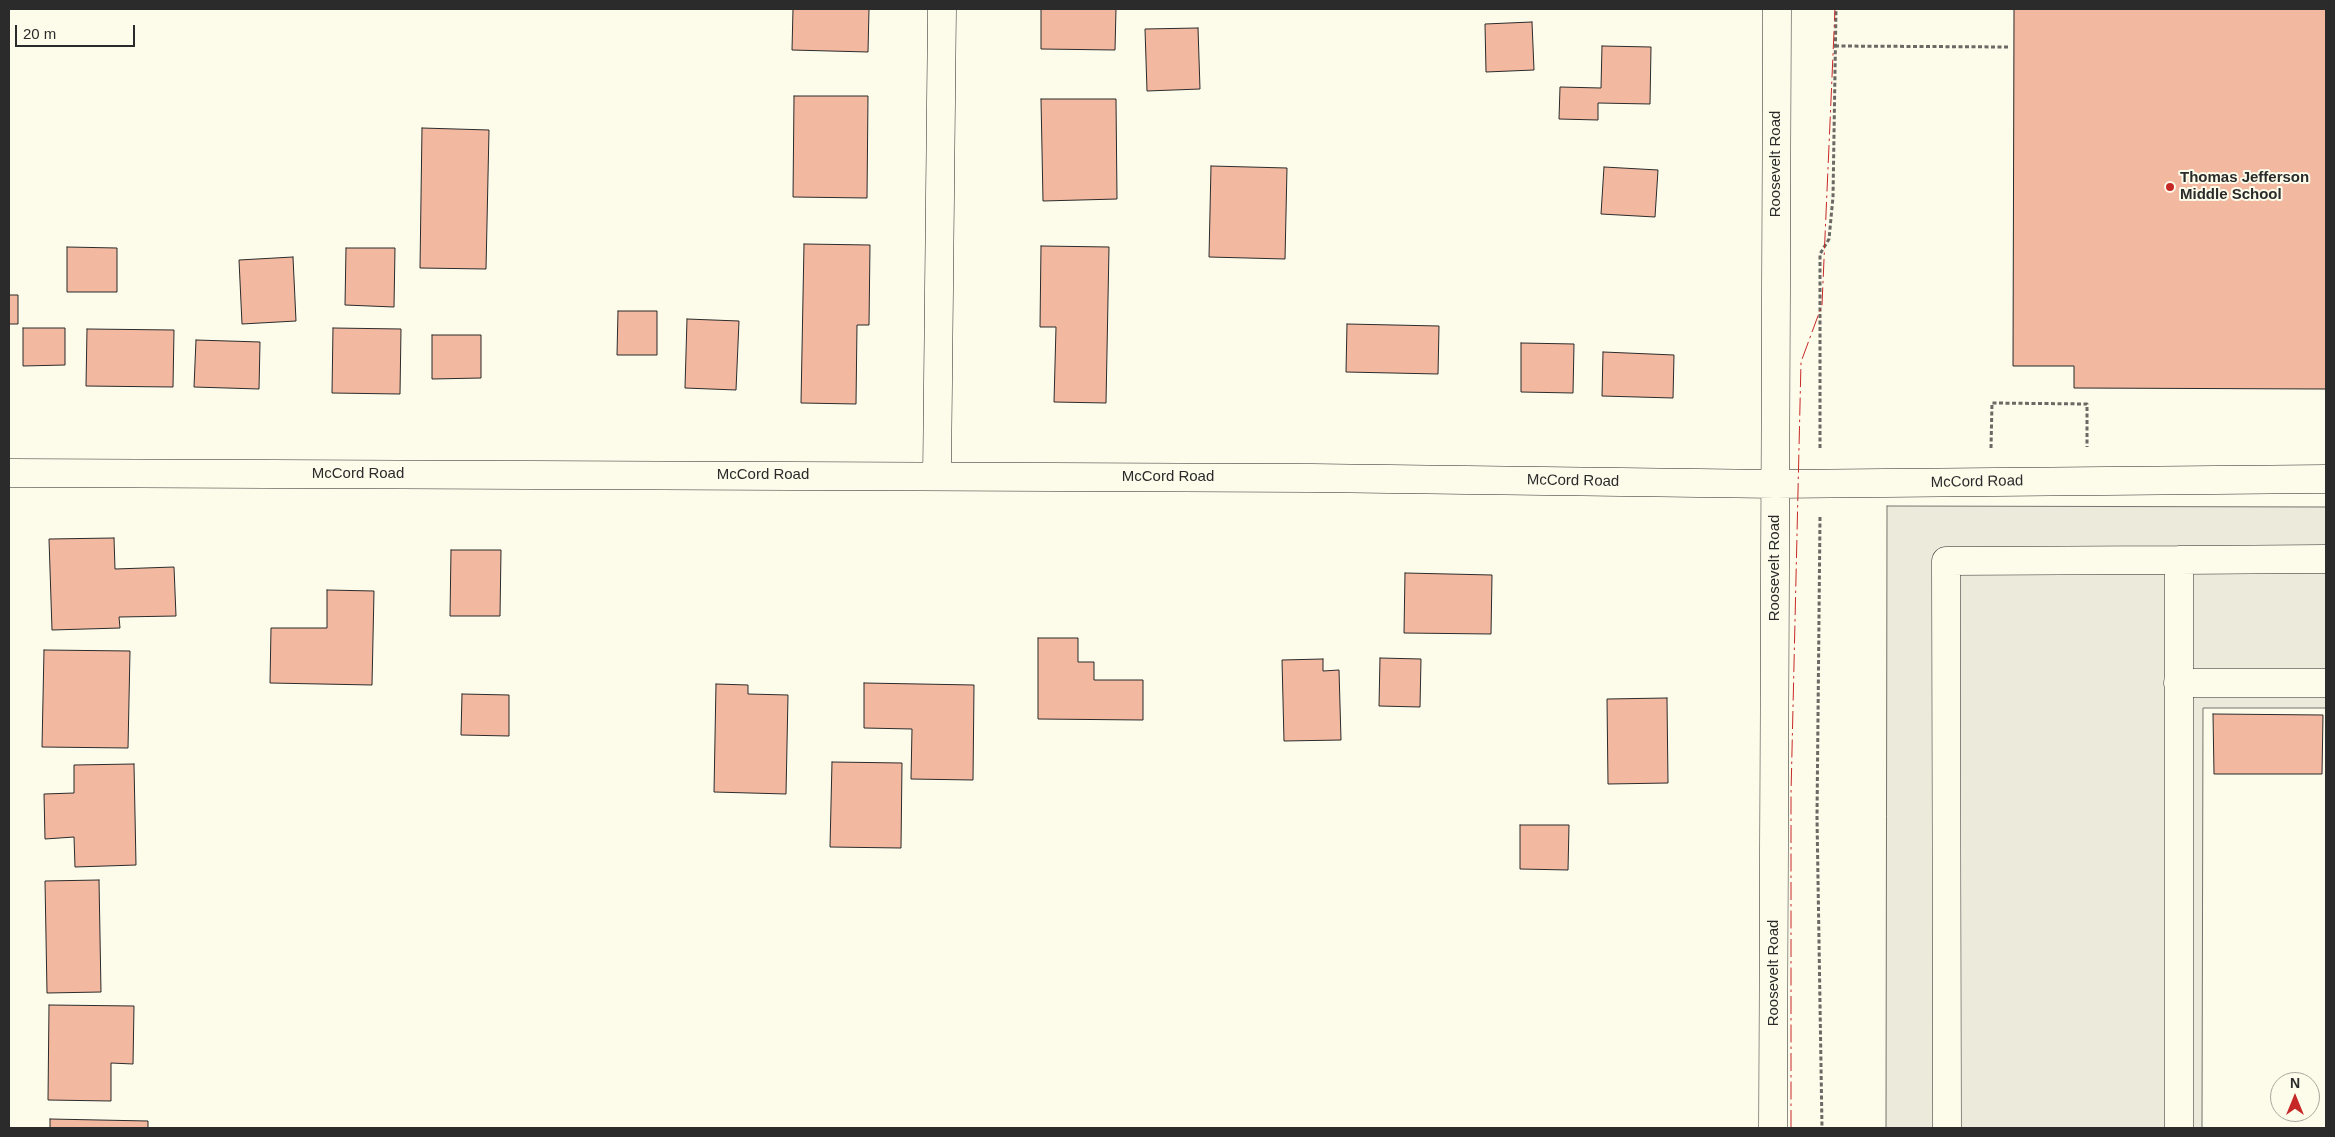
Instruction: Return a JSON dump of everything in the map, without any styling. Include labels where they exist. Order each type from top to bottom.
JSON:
[{"type":"street","points":[[937,476],[942,9]]},
{"type":"street","name":"Roosevelt Road","points":[[1773,1128],[1777,9]]},
{"type":"street","name":"McCord Road","points":[[9,473],[937,476],[1775,484],[2326,479]]},
{"type":"street","points":[[1948,1128],[1946,561],[2326,559]]},
{"type":"street","points":[[2179,560],[2179,1128]]},
{"type":"street","points":[[2178,683],[2326,683]]},
{"type":"path","points":[[1822,1128],[1817,817],[1820,254],[1829,239],[1833,197],[1836,9]]},
{"type":"path","points":[[1835,46],[2009,47]]},
{"type":"path","points":[[1991,454],[1992,403],[2087,404],[2086,454]]},
{"type":"shaded area","points":[[1887,506],[2326,507],[2326,708],[2203,708],[2202,1128],[1886,1128]]},
{"type":"building","points":[[793,9],[869,9],[868,52],[792,50]]},
{"type":"building","points":[[1041,9],[1116,9],[1115,50],[1041,49]]},
{"type":"building","name":"Thomas Jefferson Middle School","points":[[2014,9],[2326,9],[2326,389],[2074,388],[2074,366],[2013,366]]},
{"type":"building","points":[[1532,22],[1534,70],[1486,72],[1485,24]]},
{"type":"building","points":[[1198,28],[1200,89],[1147,91],[1145,29]]},
{"type":"building","points":[[1602,46],[1651,47],[1650,104],[1598,103],[1598,120],[1559,119],[1560,87],[1601,88]]},
{"type":"building","points":[[794,96],[868,96],[867,198],[793,197]]},
{"type":"building","points":[[1041,99],[1116,99],[1117,199],[1043,201]]},
{"type":"building","points":[[422,128],[489,130],[486,269],[420,268]]},
{"type":"building","points":[[1211,166],[1287,168],[1285,259],[1209,257]]},
{"type":"building","points":[[1604,167],[1658,170],[1655,217],[1601,214]]},
{"type":"building","points":[[804,244],[870,245],[869,325],[857,325],[856,404],[801,403]]},
{"type":"building","points":[[1041,246],[1109,247],[1106,403],[1054,402],[1056,327],[1040,327]]},
{"type":"building","points":[[67,247],[117,248],[117,292],[67,292]]},
{"type":"building","points":[[346,248],[395,248],[394,307],[345,305]]},
{"type":"building","points":[[293,257],[296,321],[242,324],[239,260]]},
{"type":"building","points":[[9,295],[18,295],[18,324],[9,324]]},
{"type":"building","points":[[618,311],[657,311],[657,355],[617,355]]},
{"type":"building","points":[[687,319],[739,321],[736,390],[685,388]]},
{"type":"building","points":[[1347,324],[1439,326],[1438,374],[1346,372]]},
{"type":"building","points":[[23,328],[65,328],[65,365],[23,366]]},
{"type":"building","points":[[333,328],[401,329],[400,394],[332,393]]},
{"type":"building","points":[[87,329],[174,330],[173,387],[86,386]]},
{"type":"building","points":[[432,335],[481,335],[481,378],[432,379]]},
{"type":"building","points":[[196,340],[260,342],[259,389],[194,387]]},
{"type":"building","points":[[1521,343],[1574,344],[1573,393],[1521,392]]},
{"type":"building","points":[[1603,352],[1674,355],[1673,398],[1602,396]]},
{"type":"building","points":[[114,538],[115,569],[174,567],[176,616],[119,617],[120,628],[52,630],[49,539]]},
{"type":"building","points":[[451,550],[501,550],[500,616],[450,616]]},
{"type":"building","points":[[1405,573],[1492,575],[1491,634],[1404,633]]},
{"type":"building","points":[[327,590],[374,591],[372,685],[270,683],[271,628],[327,628]]},
{"type":"building","points":[[1038,638],[1078,638],[1078,662],[1094,662],[1094,680],[1143,680],[1143,720],[1038,719]]},
{"type":"building","points":[[44,650],[130,651],[128,748],[42,747]]},
{"type":"building","points":[[1380,658],[1421,659],[1420,707],[1379,706]]},
{"type":"building","points":[[1323,659],[1323,671],[1339,670],[1341,740],[1284,741],[1282,660]]},
{"type":"building","points":[[864,683],[974,685],[973,780],[911,779],[912,729],[864,728]]},
{"type":"building","points":[[716,684],[748,685],[748,694],[788,695],[786,794],[714,792]]},
{"type":"building","points":[[462,694],[509,695],[509,736],[461,735]]},
{"type":"building","points":[[1667,698],[1668,783],[1608,784],[1607,699]]},
{"type":"building","points":[[2213,714],[2323,715],[2322,774],[2214,774]]},
{"type":"building","points":[[832,762],[902,763],[901,848],[830,847]]},
{"type":"building","points":[[134,764],[136,865],[75,867],[74,837],[45,839],[44,794],[74,793],[74,765]]},
{"type":"building","points":[[1520,825],[1569,825],[1568,870],[1520,869]]},
{"type":"building","points":[[99,880],[101,992],[47,993],[45,881]]},
{"type":"building","points":[[49,1005],[134,1006],[133,1064],[111,1063],[111,1101],[48,1100]]},
{"type":"building","points":[[50,1119],[148,1121],[148,1128],[50,1128]]},
{"type":"power","points":[[1791,1128],[1791,794],[1801,362],[1822,305],[1835,9]]},
{"type":"place","name":"Thomas Jefferson Middle School","points":[[2170,187]]}]
